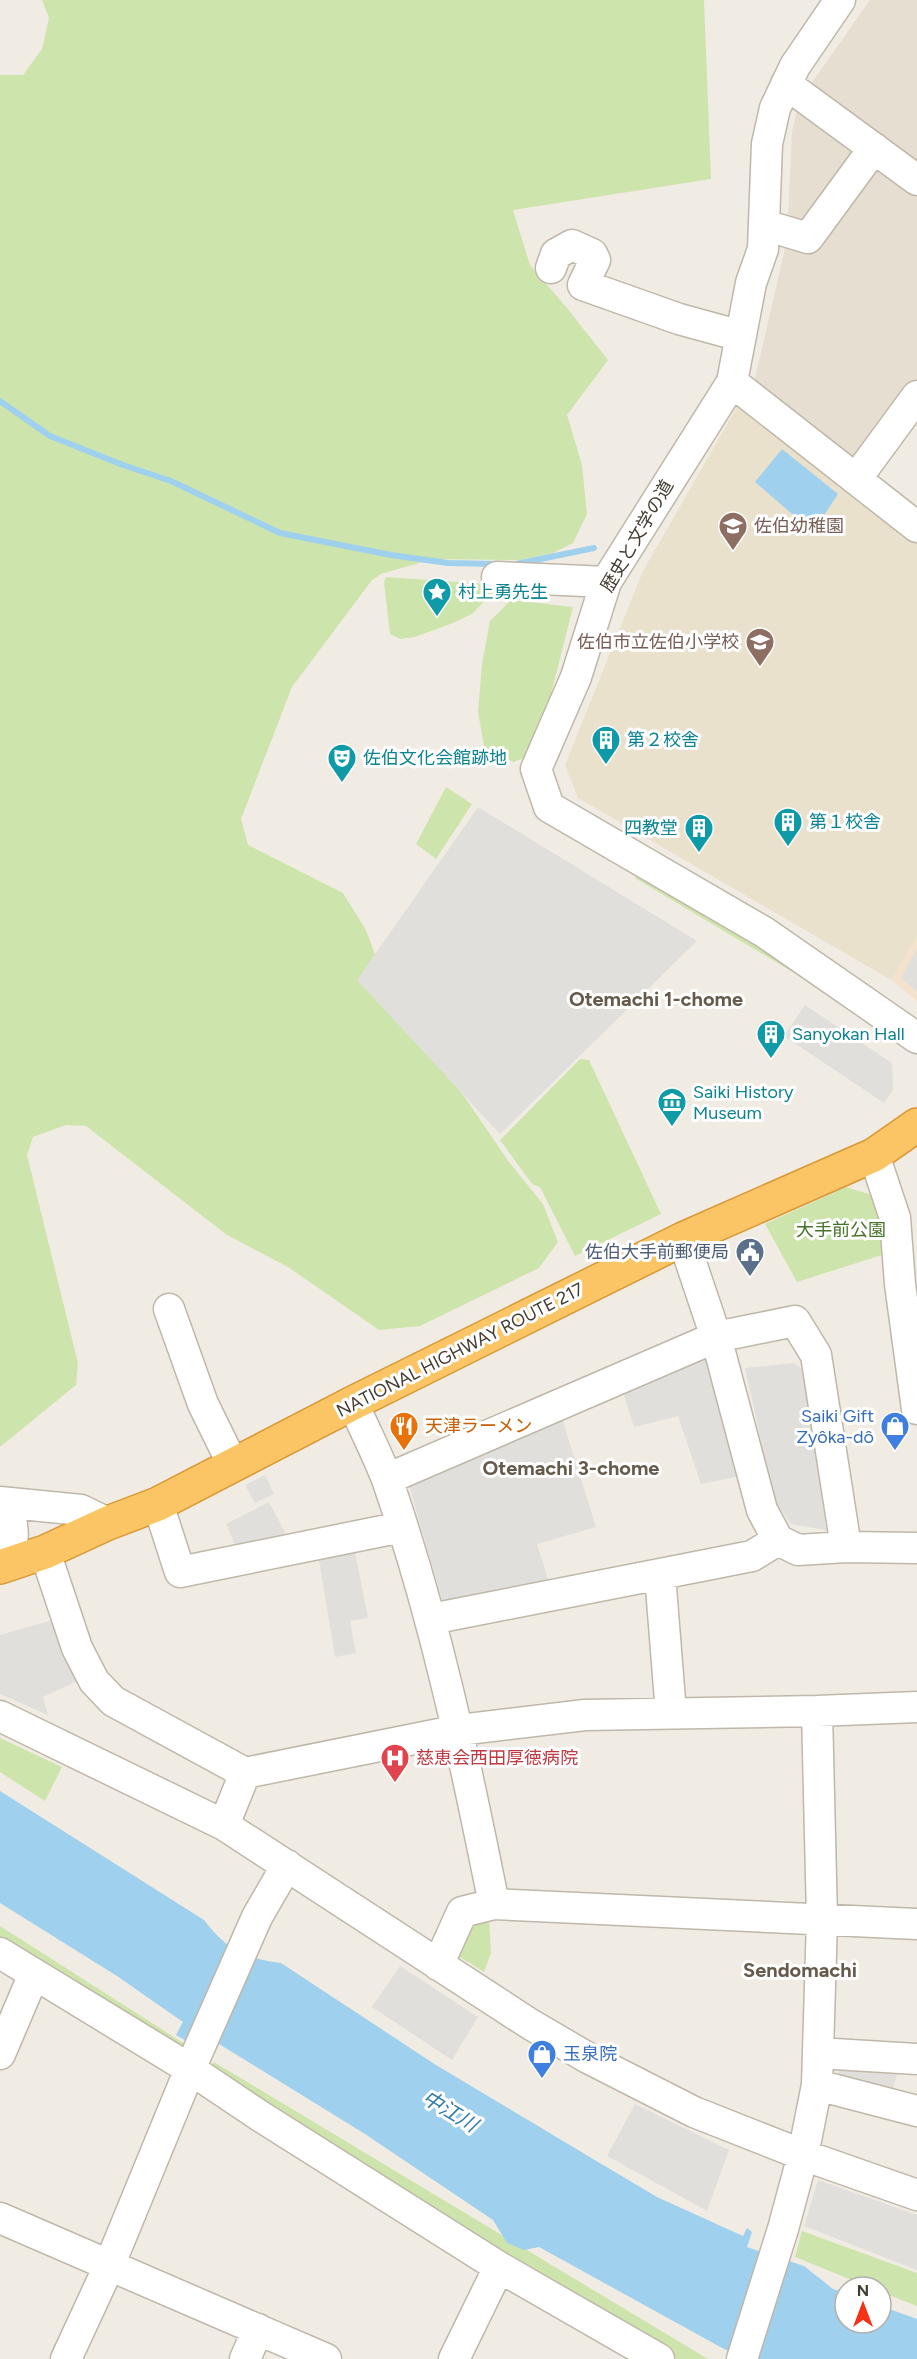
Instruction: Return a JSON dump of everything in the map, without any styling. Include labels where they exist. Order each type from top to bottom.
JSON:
[{"type":"highway","name":"NATIONAL HIGHWAY ROUTE 217","points":[[0,1565],[45,1552],[108,1523],[158,1504],[353,1403],[683,1239],[874,1155],[917,1125]]},
{"type":"street","name":"歴史と文学の道","points":[[840,0],[795,66],[775,108],[767,144],[763,249],[751,283],[732,382],[606,582],[576,677],[536,769],[549,807],[764,932],[917,1038]]},
{"type":"street","points":[[786,84],[917,180]]},
{"type":"street","points":[[764,225],[808,238],[873,148]]},
{"type":"street","points":[[551,268],[556,254],[572,245],[592,254],[595,260],[583,285],[679,319],[741,336]]},
{"type":"street","points":[[732,382],[917,527]]},
{"type":"street","points":[[856,479],[917,396]]},
{"type":"street","points":[[497,577],[606,582]]},
{"type":"street","points":[[874,1155],[895,1218],[908,1282],[917,1409]]},
{"type":"street","points":[[683,1239],[727,1335],[762,1510],[778,1540],[798,1550],[846,1547],[917,1548]]},
{"type":"street","points":[[169,1309],[203,1404],[233,1465]]},
{"type":"street","points":[[387,1479],[727,1335],[795,1321],[816,1355],[846,1547]]},
{"type":"street","points":[[353,1403],[387,1479],[431,1620],[459,1730],[494,1904]]},
{"type":"street","points":[[0,1502],[81,1510],[108,1523]]},
{"type":"street","points":[[158,1504],[180,1572],[402,1527]]},
{"type":"street","points":[[0,1508],[10,1514],[13,1527],[13,1541],[7,1558],[0,1565]]},
{"type":"street","points":[[431,1620],[752,1556],[778,1540]]},
{"type":"street","points":[[45,1552],[77,1648],[94,1682],[113,1701],[245,1773],[459,1730],[585,1714],[817,1711],[917,1707]]},
{"type":"street","points":[[660,1575],[671,1713]]},
{"type":"street","points":[[742,2359],[783,2229],[817,2085],[822,1919],[817,1711]]},
{"type":"street","points":[[0,1716],[224,1825],[530,2024],[588,2058],[694,2112],[802,2155],[917,2195]]},
{"type":"street","points":[[224,1825],[245,1773]]},
{"type":"street","points":[[66,2359],[110,2266],[193,2063],[257,1917],[287,1865]]},
{"type":"street","points":[[438,1965],[462,1912],[494,1904],[917,1924]]},
{"type":"street","points":[[0,1953],[193,2063],[260,2116],[499,2267],[659,2359]]},
{"type":"street","points":[[0,2054],[34,1974]]},
{"type":"street","points":[[818,2053],[917,2059]]},
{"type":"street","points":[[817,2085],[917,2111]]},
{"type":"street","points":[[0,2218],[327,2359]]},
{"type":"street","points":[[454,2359],[499,2267]]},
{"type":"street","points":[[245,2359],[258,2329]]},
{"type":"shaded area","points":[[870,0],[917,0],[917,387],[859,465],[754,383],[787,240],[792,132],[799,101]]},
{"type":"shaded area","name":"佐伯市立佐伯小学校","points":[[738,405],[917,538],[917,936],[891,980],[578,798],[565,765],[643,571]]},
{"type":"shaded area","points":[[478,807],[697,941],[500,1134],[357,980]]},
{"type":"shaded area","points":[[917,936],[917,1001],[891,980]]},
{"type":"shaded area","points":[[917,948],[917,992],[901,978]]},
{"type":"shaded area","points":[[805,1005],[892,1063],[893,1090],[884,1103],[784,1036]]},
{"type":"shaded area","points":[[698,1352],[707,1359],[740,1476],[701,1484],[678,1416],[634,1427],[621,1386]]},
{"type":"shaded area","points":[[794,1363],[804,1370],[826,1530],[791,1524],[774,1500],[745,1368]]},
{"type":"shaded area","points":[[561,1415],[596,1527],[537,1544],[551,1589],[443,1603],[408,1482]]},
{"type":"shaded area","points":[[265,1475],[274,1494],[255,1503],[245,1485]]},
{"type":"shaded area","points":[[269,1502],[287,1536],[239,1554],[226,1524]]},
{"type":"shaded area","points":[[355,1552],[368,1618],[350,1621],[356,1653],[335,1657],[319,1560]]},
{"type":"shaded area","points":[[63,1617],[84,1678],[43,1697],[48,1715],[0,1694],[0,1635]]},
{"type":"shaded area","points":[[400,1966],[478,2017],[452,2060],[372,2007]]},
{"type":"shaded area","points":[[839,2058],[900,2062],[890,2100],[838,2086]]},
{"type":"shaded area","points":[[635,2104],[729,2150],[707,2211],[607,2156]]},
{"type":"shaded area","points":[[818,2180],[917,2215],[917,2270],[804,2226]]},
{"type":"green space","points":[[42,0],[704,0],[711,179],[513,210],[530,265],[608,360],[567,415],[582,465],[587,514],[573,543],[553,553],[520,560],[433,559],[381,574],[372,580],[292,687],[241,819],[248,845],[343,893],[366,930],[384,979],[509,1162],[543,1204],[558,1242],[539,1268],[420,1326],[379,1330],[288,1267],[227,1235],[86,1126],[66,1125],[33,1137],[27,1155],[78,1363],[76,1385],[0,1447],[0,75],[23,75],[42,49],[49,18]]},
{"type":"green space","points":[[386,577],[500,585],[472,614],[415,637],[400,639],[390,634],[384,582]]},
{"type":"green space","points":[[511,600],[573,607],[551,694],[523,758],[514,762],[485,751],[478,712],[482,664],[490,621]]},
{"type":"green space","points":[[446,787],[472,804],[436,859],[416,844]]},
{"type":"green space","points":[[640,870],[821,978],[816,986],[635,878]]},
{"type":"green space","points":[[580,1059],[589,1060],[661,1214],[575,1256],[540,1187],[532,1184],[500,1140]]},
{"type":"green space","name":"大手前公園","points":[[846,1187],[872,1195],[888,1253],[797,1282],[765,1224]]},
{"type":"green space","points":[[0,1738],[62,1767],[45,1801],[0,1772]]},
{"type":"green space","points":[[472,1918],[489,1918],[491,1953],[484,1972],[449,1950]]},
{"type":"green space","points":[[0,1926],[188,2046],[180,2061],[0,1948]]},
{"type":"green space","points":[[214,2062],[708,2359],[669,2359],[206,2075]]},
{"type":"green space","points":[[802,2231],[917,2273],[917,2306],[893,2297],[893,2275],[839,2275],[795,2257]]},
{"type":"water","points":[[782,449],[838,494],[813,532],[755,482]]},
{"type":"water","name":"中江川","points":[[0,1791],[204,1920],[221,1939],[237,1951],[281,1963],[436,2065],[657,2197],[743,2236],[747,2228],[752,2232],[747,2247],[804,2266],[833,2289],[833,2335],[893,2335],[893,2310],[917,2319],[917,2359],[747,2359],[724,2349],[539,2247],[524,2250],[507,2243],[493,2220],[365,2134],[219,2044],[213,2056],[176,2035],[183,2022],[117,1976],[0,1903]]},
{"type":"waterway","points":[[0,401],[50,436],[171,481],[280,533],[391,555],[448,563],[497,564]]},
{"type":"waterway","points":[[516,564],[594,548]]},
{"type":"place","name":"佐伯幼稚園","points":[[733,552]]},
{"type":"place","name":"村上勇先生","points":[[437,618]]},
{"type":"place","name":"佐伯市立佐伯小学校","points":[[760,668]]},
{"type":"place","name":"第２校舎","points":[[606,766]]},
{"type":"place","name":"佐伯文化会館跡地","points":[[342,784]]},
{"type":"place","name":"第１校舎","points":[[788,848]]},
{"type":"place","name":"四教堂","points":[[699,854]]},
{"type":"place","name":"Sanyokan Hall","points":[[771,1060]]},
{"type":"place","name":"Saiki History Museum","points":[[672,1128]]},
{"type":"place","name":"佐伯大手前郵便局","points":[[750,1278]]},
{"type":"place","name":"天津ラーメン","points":[[404,1452]]},
{"type":"place","name":"Saiki Gift Zyôka-dô","points":[[895,1452]]},
{"type":"place","name":"慈恵会西田厚徳病院","points":[[395,1784]]},
{"type":"place","name":"玉泉院","points":[[542,2080]]},
{"type":"district","name":"Otemachi 1-chome","points":[[656,999]]},
{"type":"district","name":"Otemachi 3-chome","points":[[571,1468]]},
{"type":"district","name":"Sendomachi","points":[[800,1970]]}]
